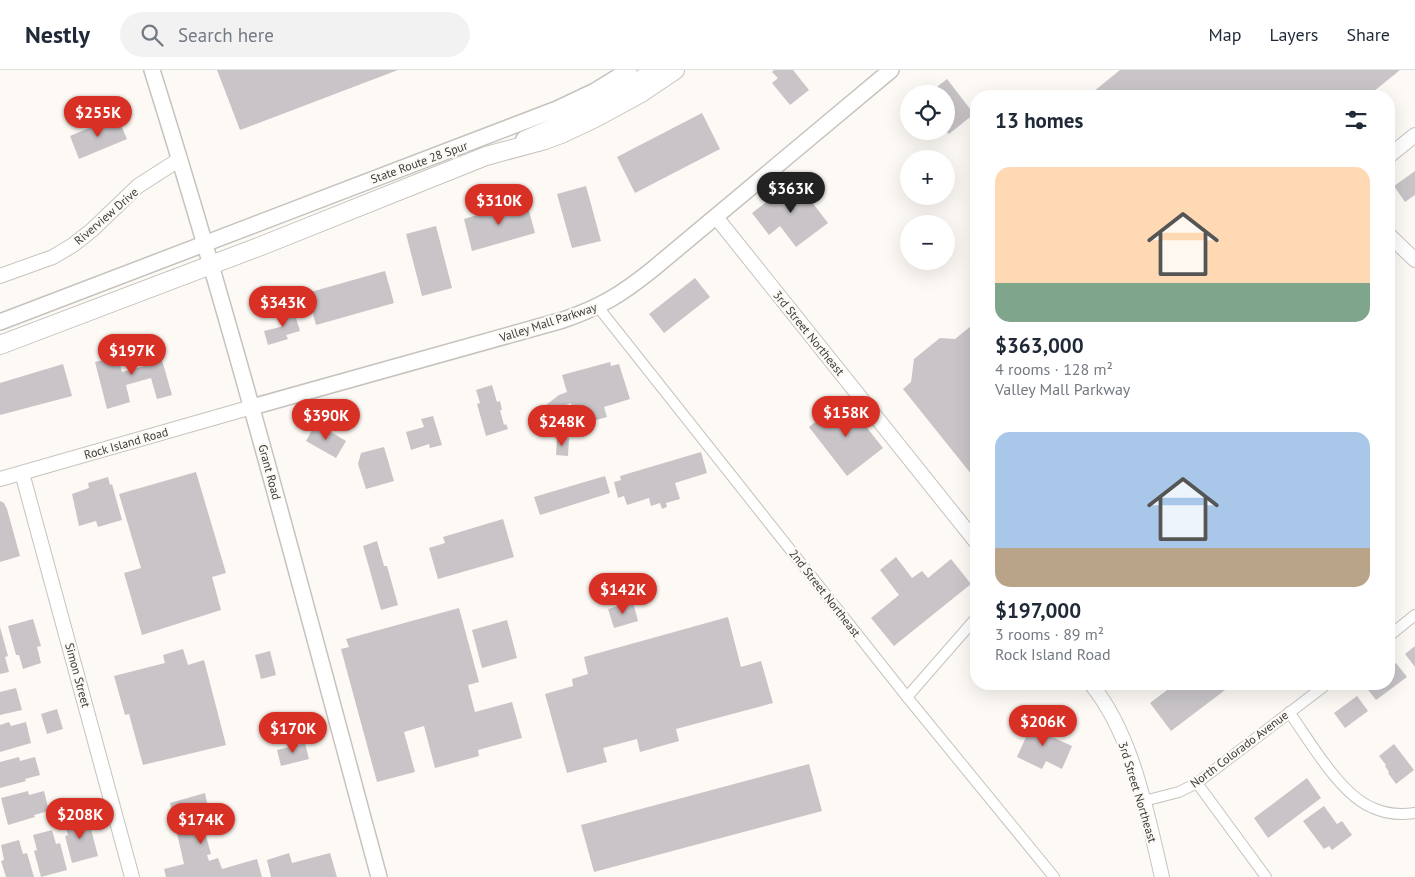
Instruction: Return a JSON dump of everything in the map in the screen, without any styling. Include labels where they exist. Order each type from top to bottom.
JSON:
[{"type":"highway","points":[[0,345],[211,265],[486,156],[545,140],[580,126],[641,93],[675,70]]},
{"type":"main road","name":"Grant Road","points":[[152,70],[180,159],[252,407],[379,877]]},
{"type":"main road","name":"State Route 28 Spur","points":[[0,322],[558,109],[595,91],[630,70]]},
{"type":"main road","name":"State Route 28 Spur","points":[[486,156],[583,112],[614,95],[652,70]]},
{"type":"main road","name":"Valley Mall Parkway","points":[[252,407],[563,320],[598,307],[630,287],[891,70]]},
{"type":"main road","points":[[1395,151],[1415,135]]},
{"type":"main road","name":"Riverview Drive","points":[[0,276],[53,256],[72,245],[92,230],[138,186],[180,159]]},
{"type":"main road","name":"3rd Street Northeast","points":[[716,217],[970,534]]},
{"type":"main road","points":[[1395,240],[1415,260]]},
{"type":"main road","name":"Rock Island Road","points":[[0,479],[252,407]]},
{"type":"main road","name":"Simon Street","points":[[22,473],[132,877]]},
{"type":"main road","name":"3rd Street Northeast","points":[[1096,690],[1126,744],[1144,801],[1162,877]]},
{"type":"street","name":"2nd Street Northeast","points":[[598,307],[907,697],[1054,877]]},
{"type":"street","points":[[1395,631],[1415,616]]},
{"type":"street","points":[[907,697],[970,625]]},
{"type":"street","name":"North Colorado Avenue","points":[[1144,801],[1179,792],[1197,784],[1319,690]]},
{"type":"street","points":[[1289,712],[1347,791],[1373,809],[1390,813],[1415,813]]},
{"type":"street","points":[[1197,784],[1266,877]]},
{"type":"building","points":[[217,70],[398,70],[240,130]]},
{"type":"building","points":[[774,70],[793,70],[809,90],[790,105],[772,83],[778,78],[772,72]]},
{"type":"building","points":[[1120,70],[1400,70],[1375,90],[1095,90]]},
{"type":"building","points":[[947,79],[952,85],[939,85]]},
{"type":"building","points":[[955,89],[970,109],[970,117],[955,129]]},
{"type":"building","points":[[702,113],[720,149],[635,193],[617,157]]},
{"type":"building","points":[[117,116],[127,139],[79,159],[70,136]]},
{"type":"building","points":[[1415,171],[1415,195],[1405,202],[1395,185]]},
{"type":"building","points":[[795,180],[828,223],[796,247],[780,226],[769,235],[752,213]]},
{"type":"building","points":[[586,186],[601,241],[572,248],[557,194]]},
{"type":"building","points":[[526,200],[535,233],[472,251],[464,219]]},
{"type":"building","points":[[436,226],[452,288],[422,296],[406,234]]},
{"type":"building","points":[[385,271],[394,303],[316,325],[307,293]]},
{"type":"building","points":[[695,278],[710,297],[664,333],[649,314]]},
{"type":"building","points":[[293,308],[300,331],[286,335],[288,339],[268,345],[264,331],[284,326],[280,312]]},
{"type":"building","points":[[970,327],[970,473],[903,389],[911,382],[914,359],[940,338],[955,339]]},
{"type":"building","points":[[156,339],[172,395],[157,399],[151,378],[126,385],[130,402],[107,409],[95,362],[118,356],[122,372],[148,365],[142,343]]},
{"type":"building","points":[[610,362],[611,366],[619,364],[630,399],[604,407],[607,417],[585,423],[582,413],[574,416],[571,403],[563,406],[548,417],[542,408],[559,395],[567,392],[562,375]]},
{"type":"building","points":[[63,364],[72,396],[0,415],[0,383]]},
{"type":"building","points":[[492,385],[497,402],[500,401],[504,425],[506,424],[508,429],[486,436],[477,404],[480,403],[476,390]]},
{"type":"building","points":[[844,399],[883,448],[847,476],[809,427]]},
{"type":"building","points":[[433,416],[442,445],[430,448],[429,444],[411,450],[406,432],[424,427],[421,419]]},
{"type":"building","points":[[316,423],[346,441],[336,458],[306,441]]},
{"type":"building","points":[[557,437],[569,438],[568,456],[556,455]]},
{"type":"building","points":[[384,447],[394,481],[366,489],[358,464],[361,453]]},
{"type":"building","points":[[701,452],[707,473],[675,483],[680,499],[666,503],[667,507],[662,509],[660,503],[651,506],[649,498],[627,505],[624,496],[618,498],[614,482],[621,480],[620,476]]},
{"type":"building","points":[[196,472],[226,573],[212,577],[221,610],[142,635],[124,573],[141,568],[119,494]]},
{"type":"building","points":[[605,476],[610,493],[540,515],[534,497]]},
{"type":"building","points":[[108,477],[110,485],[112,484],[122,520],[98,527],[96,521],[79,526],[72,494],[89,488],[88,483]]},
{"type":"building","points":[[0,501],[4,503],[7,509],[20,556],[0,562]]},
{"type":"building","points":[[503,519],[514,557],[438,579],[429,548],[445,543],[443,537]]},
{"type":"building","points":[[377,541],[384,566],[387,566],[398,605],[381,610],[363,546]]},
{"type":"building","points":[[896,557],[912,578],[922,571],[928,578],[951,559],[970,585],[894,646],[871,618],[899,595],[880,570]]},
{"type":"building","points":[[633,602],[638,621],[614,628],[608,609]]},
{"type":"building","points":[[459,608],[479,682],[468,685],[475,712],[512,702],[522,738],[478,750],[479,756],[435,768],[424,726],[404,732],[415,772],[377,782],[341,649],[349,647],[346,639]]},
{"type":"building","points":[[728,617],[741,667],[761,661],[773,703],[676,729],[679,741],[640,752],[637,739],[603,748],[607,762],[567,773],[545,694],[573,686],[572,679],[588,674],[584,657]]},
{"type":"building","points":[[33,619],[41,646],[37,647],[41,663],[23,669],[19,655],[16,655],[8,626]]},
{"type":"building","points":[[507,620],[517,658],[482,668],[472,630]]},
{"type":"building","points":[[0,627],[8,656],[5,657],[9,672],[0,674]]},
{"type":"building","points":[[1415,646],[1415,667],[1405,654]]},
{"type":"building","points":[[183,649],[188,665],[204,660],[226,745],[143,765],[129,714],[125,715],[114,676],[165,663],[163,655]]},
{"type":"building","points":[[270,651],[276,675],[261,679],[255,655]]},
{"type":"building","points":[[1395,664],[1407,677],[1395,686]]},
{"type":"building","points":[[16,688],[22,710],[0,715],[0,692]]},
{"type":"building","points":[[1167,690],[1225,690],[1171,731],[1150,703]]},
{"type":"building","points":[[1368,690],[1389,690],[1376,700]]},
{"type":"building","points":[[1357,696],[1368,711],[1345,728],[1334,713]]},
{"type":"building","points":[[57,709],[63,729],[47,734],[41,714]]},
{"type":"building","points":[[1034,719],[1052,728],[1048,735],[1072,746],[1062,769],[1046,761],[1042,769],[1017,757]]},
{"type":"building","points":[[9,722],[11,726],[26,722],[31,743],[0,752],[0,725]]},
{"type":"building","points":[[305,743],[309,759],[281,766],[277,750]]},
{"type":"building","points":[[1394,744],[1414,770],[1396,784],[1379,756]]},
{"type":"building","points":[[19,757],[20,761],[35,757],[40,775],[0,788],[0,762]]},
{"type":"building","points":[[809,764],[822,811],[594,872],[581,825]]},
{"type":"building","points":[[1307,778],[1321,798],[1268,838],[1254,818]]},
{"type":"building","points":[[28,791],[29,795],[44,791],[49,811],[8,825],[1,798]]},
{"type":"building","points":[[205,793],[210,816],[201,818],[211,854],[207,855],[209,861],[218,858],[222,869],[257,859],[262,877],[166,877],[164,869],[184,864],[170,803]]},
{"type":"building","points":[[1324,806],[1337,824],[1342,821],[1352,835],[1332,850],[1329,846],[1324,849],[1303,821]]},
{"type":"building","points":[[83,816],[86,830],[91,829],[98,856],[72,863],[65,836],[68,835],[64,821]]},
{"type":"building","points":[[52,830],[56,844],[60,843],[67,870],[41,877],[34,851],[37,850],[33,835]]},
{"type":"building","points":[[19,840],[23,854],[27,853],[34,877],[6,877],[1,861],[4,860],[1,845]]},
{"type":"building","points":[[289,853],[292,863],[330,853],[337,877],[271,877],[267,860]]}]
